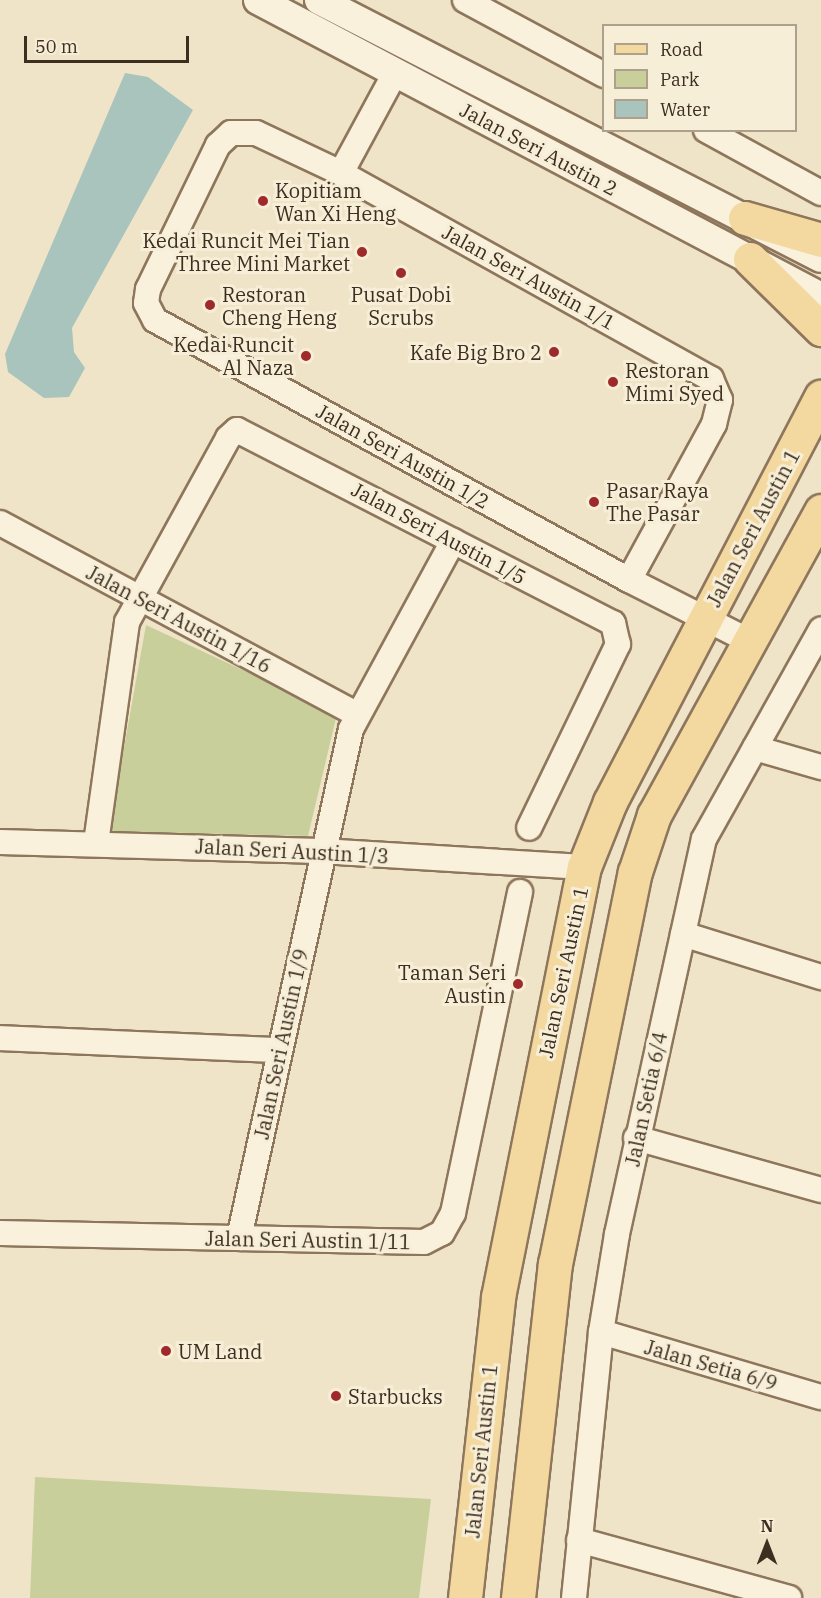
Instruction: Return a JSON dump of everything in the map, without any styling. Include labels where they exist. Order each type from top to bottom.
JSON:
[{"type":"main road","points":[[745,218],[821,240]]},
{"type":"main road","points":[[750,260],[821,328]]},
{"type":"main road","name":"Jalan Seri Austin 1","points":[[465,1598],[498,1297],[585,867],[610,802],[821,397]]},
{"type":"main road","points":[[518,1598],[555,1264],[635,873],[654,815],[821,511]]},
{"type":"street","name":"Jalan Seri Austin 2","points":[[258,0],[821,297]]},
{"type":"street","name":"Jalan Seri Austin 2","points":[[320,0],[821,258]]},
{"type":"street","points":[[465,0],[493,6],[602,74]]},
{"type":"street","points":[[341,172],[395,73]]},
{"type":"street","points":[[710,132],[821,193]]},
{"type":"street","name":"Jalan Seri Austin 1/1","points":[[182,219],[218,145],[231,133],[256,133],[341,172],[711,379],[720,400],[714,424],[629,580]]},
{"type":"street","name":"Jalan Seri Austin 1/2","points":[[182,219],[148,289],[146,303],[155,320],[629,580],[751,642]]},
{"type":"street","name":"Jalan Seri Austin 1/5","points":[[140,599],[228,438],[237,430],[613,623],[619,632],[618,644],[529,828]]},
{"type":"street","name":"Jalan Seri Austin 1/16","points":[[0,523],[358,715]]},
{"type":"street","name":"Jalan Seri Austin 1/9","points":[[239,1238],[321,851],[358,715],[453,542]]},
{"type":"street","points":[[96,843],[127,622],[140,599]]},
{"type":"street","name":"Jalan Setia 6/4","points":[[574,1598],[601,1332],[636,1138],[704,839],[821,630]]},
{"type":"street","points":[[755,748],[821,767]]},
{"type":"street","name":"Jalan Seri Austin 1/3","points":[[0,842],[321,851],[585,867]]},
{"type":"street","name":"Jalan Seri Austin 1/11","points":[[0,1233],[424,1242],[442,1233],[453,1213],[520,892]]},
{"type":"street","points":[[683,934],[821,977]]},
{"type":"street","points":[[0,1038],[279,1050]]},
{"type":"street","points":[[636,1138],[821,1190]]},
{"type":"street","name":"Jalan Setia 6/9","points":[[601,1332],[821,1397]]},
{"type":"street","points":[[579,1540],[789,1598]]},
{"type":"green space","points":[[146,625],[337,714],[308,836],[109,831]]},
{"type":"green space","points":[[35,1477],[431,1499],[419,1598],[30,1598]]},
{"type":"water","points":[[125,73],[148,77],[193,110],[72,328],[74,352],[85,368],[69,397],[44,398],[8,372],[5,354]]},
{"type":"place","name":"Kopitiam Wan Xi Heng","points":[[263,201]]},
{"type":"place","name":"Kedai Runcit Mei Tian Three Mini Market","points":[[362,252]]},
{"type":"place","name":"Pusat Dobi Scrubs","points":[[401,273]]},
{"type":"place","name":"Restoran Cheng Heng","points":[[210,305]]},
{"type":"place","name":"Kafe Big Bro 2","points":[[554,352]]},
{"type":"place","name":"Kedai Runcit Al Naza","points":[[306,356]]},
{"type":"place","name":"Restoran Mimi Syed","points":[[613,382]]},
{"type":"place","name":"Pasar Raya The Pasar","points":[[594,502]]},
{"type":"place","name":"Taman Seri Austin","points":[[518,984]]},
{"type":"place","name":"UM Land","points":[[166,1351]]},
{"type":"place","name":"Starbucks","points":[[336,1396]]}]
